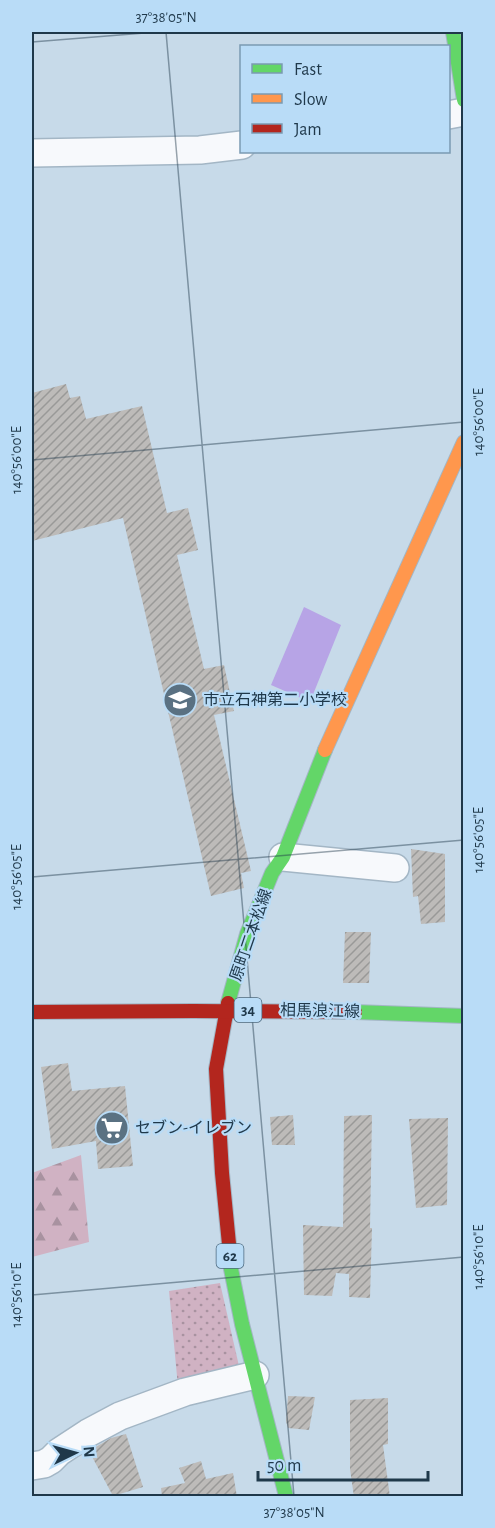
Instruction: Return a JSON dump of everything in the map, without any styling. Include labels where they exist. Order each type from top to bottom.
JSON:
[{"type":"main road","points":[[457,38],[464,100]]},
{"type":"main road","name":"原町二本松線","points":[[286,1497],[242,1324],[231,1269],[216,1069],[226,1010],[247,934],[273,873],[283,857],[316,771],[464,442]]},
{"type":"main road","name":"相馬浪江線","points":[[32,1012],[226,1010],[464,1016]]},
{"type":"street","points":[[32,153],[201,150],[240,145]]},
{"type":"street","points":[[283,857],[395,868]]},
{"type":"street","points":[[32,1466],[44,1464],[88,1433],[120,1416],[185,1392],[255,1375]]},
{"type":"green space","points":[[81,1155],[89,1242],[32,1257],[32,1173]]},
{"type":"green space","points":[[220,1283],[239,1366],[178,1387],[169,1291]]},
{"type":"shaded area","points":[[304,607],[341,625],[310,702],[271,685]]},
{"type":"building","points":[[66,384],[70,398],[80,396],[86,419],[142,406],[167,513],[188,508],[198,550],[177,555],[204,669],[224,665],[234,711],[214,715],[251,871],[241,873],[244,888],[211,896],[123,518],[32,541],[32,393]]},
{"type":"building","points":[[411,849],[445,854],[445,922],[421,924],[418,896],[413,897]]},
{"type":"building","points":[[345,932],[371,932],[369,983],[343,983]]},
{"type":"building","points":[[68,1063],[72,1091],[125,1086],[133,1166],[98,1169],[96,1141],[52,1149],[41,1067]]},
{"type":"building","points":[[293,1115],[295,1145],[272,1145],[270,1117]]},
{"type":"building","points":[[372,1115],[370,1298],[349,1297],[349,1274],[336,1273],[332,1296],[304,1295],[303,1225],[343,1227],[344,1116]]},
{"type":"building","points":[[448,1118],[447,1205],[416,1208],[409,1119]]},
{"type":"building","points":[[288,1396],[315,1397],[309,1430],[288,1428],[286,1421]]},
{"type":"building","points":[[388,1398],[388,1444],[383,1445],[390,1497],[354,1497],[350,1469],[350,1400]]},
{"type":"building","points":[[126,1434],[143,1487],[113,1496],[89,1451],[111,1438]]},
{"type":"building","points":[[201,1461],[206,1479],[233,1473],[237,1497],[162,1497],[161,1488],[185,1483],[179,1468]]},
{"type":"traffic: fast","points":[[453,32],[464,100]]},
{"type":"traffic: fast","points":[[228,1003],[247,934],[272,873],[283,857],[325,750]]},
{"type":"traffic: fast","points":[[355,1012],[464,1016]]},
{"type":"traffic: fast","points":[[229,1244],[231,1269],[242,1324],[286,1496]]},
{"type":"traffic: slow","points":[[325,750],[464,442]]},
{"type":"traffic: jam","points":[[228,1003],[216,1069],[229,1244]]},
{"type":"traffic: jam","points":[[32,1012],[355,1012]]},
{"type":"place","name":"市立石神第二小学校","points":[[180,700]]},
{"type":"place","name":"セブン-イレブン","points":[[112,1128]]}]
